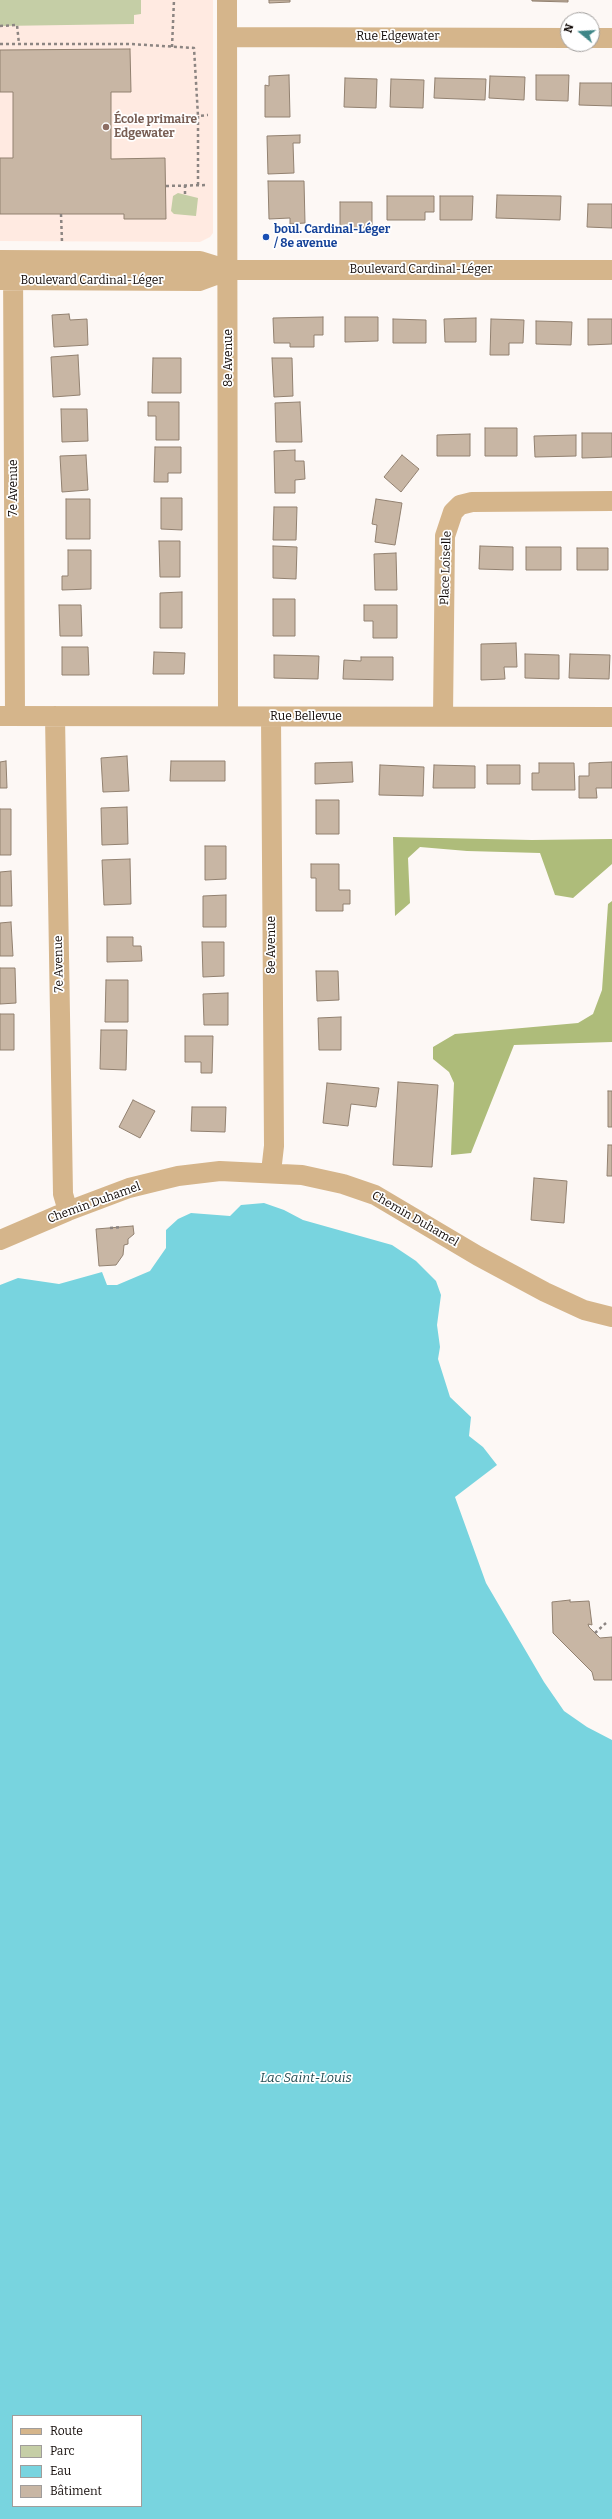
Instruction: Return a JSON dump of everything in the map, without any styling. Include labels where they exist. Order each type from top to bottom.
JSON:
[{"type":"street","name":"8e Avenue","points":[[227,0],[229,270],[228,716]]},
{"type":"street","name":"Rue Edgewater","points":[[227,37],[560,38]]},
{"type":"street","points":[[600,38],[612,38]]},
{"type":"street","name":"Boulevard Cardinal-Léger","points":[[7,260],[200,260],[229,270],[612,270]]},
{"type":"street","name":"7e Avenue","points":[[7,260],[7,716]]},
{"type":"street","name":"Boulevard Cardinal-Léger","points":[[7,280],[199,281],[229,270]]},
{"type":"street","name":"Place Loiselle","points":[[443,716],[445,536],[453,512],[460,505],[472,502],[612,502]]},
{"type":"street","name":"Rue Bellevue","points":[[7,716],[612,717]]},
{"type":"street","name":"7e Avenue","points":[[55,716],[63,1194],[68,1211]]},
{"type":"street","name":"8e Avenue","points":[[271,717],[274,1146],[271,1172]]},
{"type":"street","name":"Chemin Duhamel","points":[[0,1240],[68,1211],[129,1188],[178,1176],[220,1171],[271,1172],[329,1180],[365,1191],[407,1212],[478,1256],[545,1292],[584,1310],[612,1317]]},
{"type":"path","points":[[172,47],[174,0]]},
{"type":"path","points":[[0,26],[17,25],[19,44]]},
{"type":"path","points":[[0,44],[131,44],[194,48],[200,116],[200,185],[166,186]]},
{"type":"path","points":[[185,185],[185,195]]},
{"type":"path","points":[[61,214],[62,243]]},
{"type":"path","points":[[110,1228],[122,1227]]},
{"type":"path","points":[[595,1633],[606,1623]]},
{"type":"shaded area","name":"École primaire Edgewater","points":[[0,0],[213,0],[213,233],[210,237],[200,242],[0,241]]},
{"type":"green space","points":[[0,0],[141,0],[141,14],[134,15],[134,24],[0,26]]},
{"type":"green space","points":[[178,193],[198,198],[196,216],[174,214],[171,211],[173,196]]},
{"type":"green space","points":[[393,837],[532,840],[612,839],[612,864],[573,898],[555,895],[540,853],[467,851],[420,847],[408,858],[410,903],[395,916]]},
{"type":"green space","points":[[612,901],[612,1042],[514,1045],[471,1153],[451,1155],[454,1083],[449,1072],[433,1059],[433,1047],[455,1034],[578,1023],[593,1014],[602,990],[608,904]]},
{"type":"water","name":"Lac Saint-Louis","points":[[264,1203],[284,1210],[303,1220],[392,1245],[416,1261],[436,1281],[441,1295],[437,1325],[440,1347],[438,1359],[450,1397],[471,1417],[469,1436],[483,1447],[497,1465],[455,1497],[486,1583],[544,1682],[564,1711],[587,1727],[612,1740],[612,2519],[0,2519],[0,1285],[18,1278],[59,1284],[102,1272],[107,1285],[117,1285],[150,1271],[166,1248],[166,1230],[178,1219],[191,1213],[230,1216],[241,1205]]},
{"type":"building","points":[[269,0],[290,0],[290,2],[269,3]]},
{"type":"building","points":[[568,0],[568,2],[532,1]]},
{"type":"building","points":[[130,49],[131,92],[111,92],[111,159],[165,158],[166,219],[124,219],[124,214],[0,214],[0,158],[13,158],[13,92],[0,92],[0,50]]},
{"type":"building","points":[[289,75],[290,117],[265,117],[265,85],[269,86],[269,76]]},
{"type":"building","points":[[536,75],[569,75],[568,101],[536,100]]},
{"type":"building","points":[[490,76],[525,77],[524,100],[489,98]]},
{"type":"building","points":[[345,78],[377,79],[376,108],[344,107]]},
{"type":"building","points":[[435,78],[486,79],[485,100],[434,98]]},
{"type":"building","points":[[391,79],[424,80],[423,108],[390,107]]},
{"type":"building","points":[[580,83],[612,83],[612,106],[579,105]]},
{"type":"building","points":[[300,135],[300,143],[293,143],[294,173],[268,174],[267,136]]},
{"type":"building","points":[[268,181],[304,181],[305,223],[290,224],[290,218],[269,219]]},
{"type":"building","points":[[497,195],[561,196],[560,220],[496,218]]},
{"type":"building","points":[[387,196],[434,196],[434,212],[425,212],[425,220],[387,220]]},
{"type":"building","points":[[440,196],[473,196],[472,220],[440,220]]},
{"type":"building","points":[[340,202],[372,202],[372,228],[340,228]]},
{"type":"building","points":[[588,204],[612,204],[612,228],[587,227]]},
{"type":"building","points":[[69,314],[70,320],[87,319],[88,345],[54,347],[52,315]]},
{"type":"building","points":[[323,317],[323,335],[314,335],[314,347],[290,347],[290,343],[274,343],[273,318]]},
{"type":"building","points":[[345,317],[378,317],[378,341],[345,342]]},
{"type":"building","points":[[476,318],[476,342],[445,342],[444,319]]},
{"type":"building","points":[[393,319],[426,320],[426,343],[393,343]]},
{"type":"building","points":[[491,319],[524,320],[523,343],[509,343],[509,355],[490,355]]},
{"type":"building","points":[[588,319],[612,319],[612,344],[588,345]]},
{"type":"building","points":[[536,321],[572,322],[571,345],[536,344]]},
{"type":"building","points":[[78,355],[80,395],[53,397],[51,357]]},
{"type":"building","points":[[153,358],[181,358],[181,393],[152,393]]},
{"type":"building","points":[[272,358],[292,358],[293,396],[274,397]]},
{"type":"building","points":[[148,402],[179,402],[179,440],[156,440],[156,416],[148,416]]},
{"type":"building","points":[[300,402],[302,442],[276,442],[275,403]]},
{"type":"building","points":[[61,409],[87,409],[88,441],[62,442]]},
{"type":"building","points":[[485,428],[517,428],[517,456],[485,456]]},
{"type":"building","points":[[582,433],[612,433],[612,457],[582,458]]},
{"type":"building","points":[[470,434],[470,456],[437,456],[437,435]]},
{"type":"building","points":[[576,435],[576,456],[535,457],[534,436]]},
{"type":"building","points":[[155,447],[181,447],[181,473],[168,473],[168,482],[154,482]]},
{"type":"building","points":[[295,450],[295,461],[304,461],[305,479],[295,480],[295,493],[275,493],[274,451]]},
{"type":"building","points":[[86,455],[88,490],[62,492],[60,456]]},
{"type":"building","points":[[402,455],[419,469],[401,492],[384,477]]},
{"type":"building","points":[[161,498],[182,498],[182,530],[161,529]]},
{"type":"building","points":[[66,499],[90,499],[90,539],[66,539]]},
{"type":"building","points":[[376,499],[402,503],[395,545],[375,542],[377,525],[372,524]]},
{"type":"building","points":[[274,507],[297,507],[296,540],[273,540]]},
{"type":"building","points":[[159,541],[180,541],[180,577],[160,577]]},
{"type":"building","points":[[273,546],[297,547],[296,579],[273,578]]},
{"type":"building","points":[[480,546],[513,547],[513,570],[479,569]]},
{"type":"building","points":[[526,547],[561,547],[561,570],[526,570]]},
{"type":"building","points":[[577,548],[608,548],[608,570],[577,570]]},
{"type":"building","points":[[68,550],[91,550],[91,589],[62,590],[62,576],[68,576]]},
{"type":"building","points":[[396,553],[397,590],[375,590],[374,554]]},
{"type":"building","points":[[182,592],[182,628],[160,628],[160,593]]},
{"type":"building","points":[[273,599],[295,599],[295,636],[273,636]]},
{"type":"building","points":[[59,605],[81,605],[82,636],[60,636]]},
{"type":"building","points":[[364,605],[397,605],[397,638],[373,638],[373,621],[364,621]]},
{"type":"building","points":[[516,643],[517,667],[504,667],[505,679],[481,680],[481,644]]},
{"type":"building","points":[[62,647],[88,647],[89,675],[62,675]]},
{"type":"building","points":[[154,652],[185,653],[184,674],[153,674]]},
{"type":"building","points":[[525,654],[559,655],[559,679],[525,678]]},
{"type":"building","points":[[570,654],[610,655],[609,679],[569,678]]},
{"type":"building","points":[[274,655],[319,656],[318,679],[274,678]]},
{"type":"building","points":[[361,657],[393,657],[393,680],[343,679],[344,660],[361,661]]},
{"type":"building","points":[[127,756],[129,791],[103,792],[101,758]]},
{"type":"building","points":[[6,761],[7,788],[0,788],[0,762]]},
{"type":"building","points":[[171,761],[225,761],[225,781],[170,781]]},
{"type":"building","points":[[352,762],[353,782],[315,784],[315,763]]},
{"type":"building","points":[[612,762],[612,788],[596,788],[597,798],[579,798],[579,776],[589,776],[589,763]]},
{"type":"building","points":[[539,763],[574,763],[575,790],[532,790],[532,773],[539,773]]},
{"type":"building","points":[[380,765],[424,767],[423,796],[379,795]]},
{"type":"building","points":[[434,765],[475,766],[475,788],[433,788]]},
{"type":"building","points":[[487,765],[520,765],[520,784],[487,784]]},
{"type":"building","points":[[316,800],[339,800],[339,834],[316,834]]},
{"type":"building","points":[[127,807],[128,844],[102,845],[101,808]]},
{"type":"building","points":[[0,809],[11,809],[11,855],[0,855]]},
{"type":"building","points":[[205,846],[226,846],[226,879],[205,880]]},
{"type":"building","points":[[130,859],[131,904],[104,905],[102,860]]},
{"type":"building","points":[[311,864],[339,864],[339,890],[350,890],[350,904],[343,904],[343,911],[316,911],[316,878],[311,878]]},
{"type":"building","points":[[11,871],[12,906],[0,906],[0,872]]},
{"type":"building","points":[[226,895],[226,927],[203,927],[203,896]]},
{"type":"building","points":[[11,922],[13,956],[0,956],[0,923]]},
{"type":"building","points":[[107,937],[133,937],[133,946],[141,946],[142,961],[107,962]]},
{"type":"building","points":[[202,942],[224,942],[224,976],[203,977]]},
{"type":"building","points":[[0,968],[15,968],[16,1003],[0,1004]]},
{"type":"building","points":[[316,971],[338,971],[339,1000],[317,1001]]},
{"type":"building","points":[[106,980],[128,980],[128,1022],[105,1022]]},
{"type":"building","points":[[228,993],[228,1025],[204,1025],[203,994]]},
{"type":"building","points":[[0,1014],[14,1014],[14,1050],[0,1050]]},
{"type":"building","points":[[341,1017],[341,1050],[319,1050],[318,1018]]},
{"type":"building","points":[[101,1030],[127,1030],[126,1070],[100,1069]]},
{"type":"building","points":[[185,1036],[213,1036],[212,1073],[201,1073],[201,1062],[185,1062]]},
{"type":"building","points":[[398,1082],[438,1085],[432,1167],[393,1165]]},
{"type":"building","points":[[327,1083],[379,1088],[376,1107],[351,1104],[348,1126],[323,1123]]},
{"type":"building","points":[[608,1091],[612,1091],[612,1127],[608,1127]]},
{"type":"building","points":[[133,1100],[155,1111],[140,1138],[119,1127]]},
{"type":"building","points":[[192,1107],[226,1107],[225,1132],[191,1131]]},
{"type":"building","points":[[608,1145],[612,1145],[612,1176],[607,1176]]},
{"type":"building","points":[[534,1178],[567,1181],[564,1223],[531,1220]]},
{"type":"building","points":[[133,1226],[134,1234],[128,1239],[128,1244],[124,1245],[123,1255],[116,1265],[99,1266],[96,1229]]},
{"type":"building","points":[[570,1600],[570,1602],[589,1601],[592,1625],[588,1624],[589,1627],[600,1638],[612,1637],[612,1680],[594,1680],[592,1672],[553,1633],[552,1602]]},
{"type":"place","name":"École primaire Edgewater","points":[[106,127]]},
{"type":"place","name":"boul. Cardinal-Léger / 8e avenue","points":[[266,237]]}]
